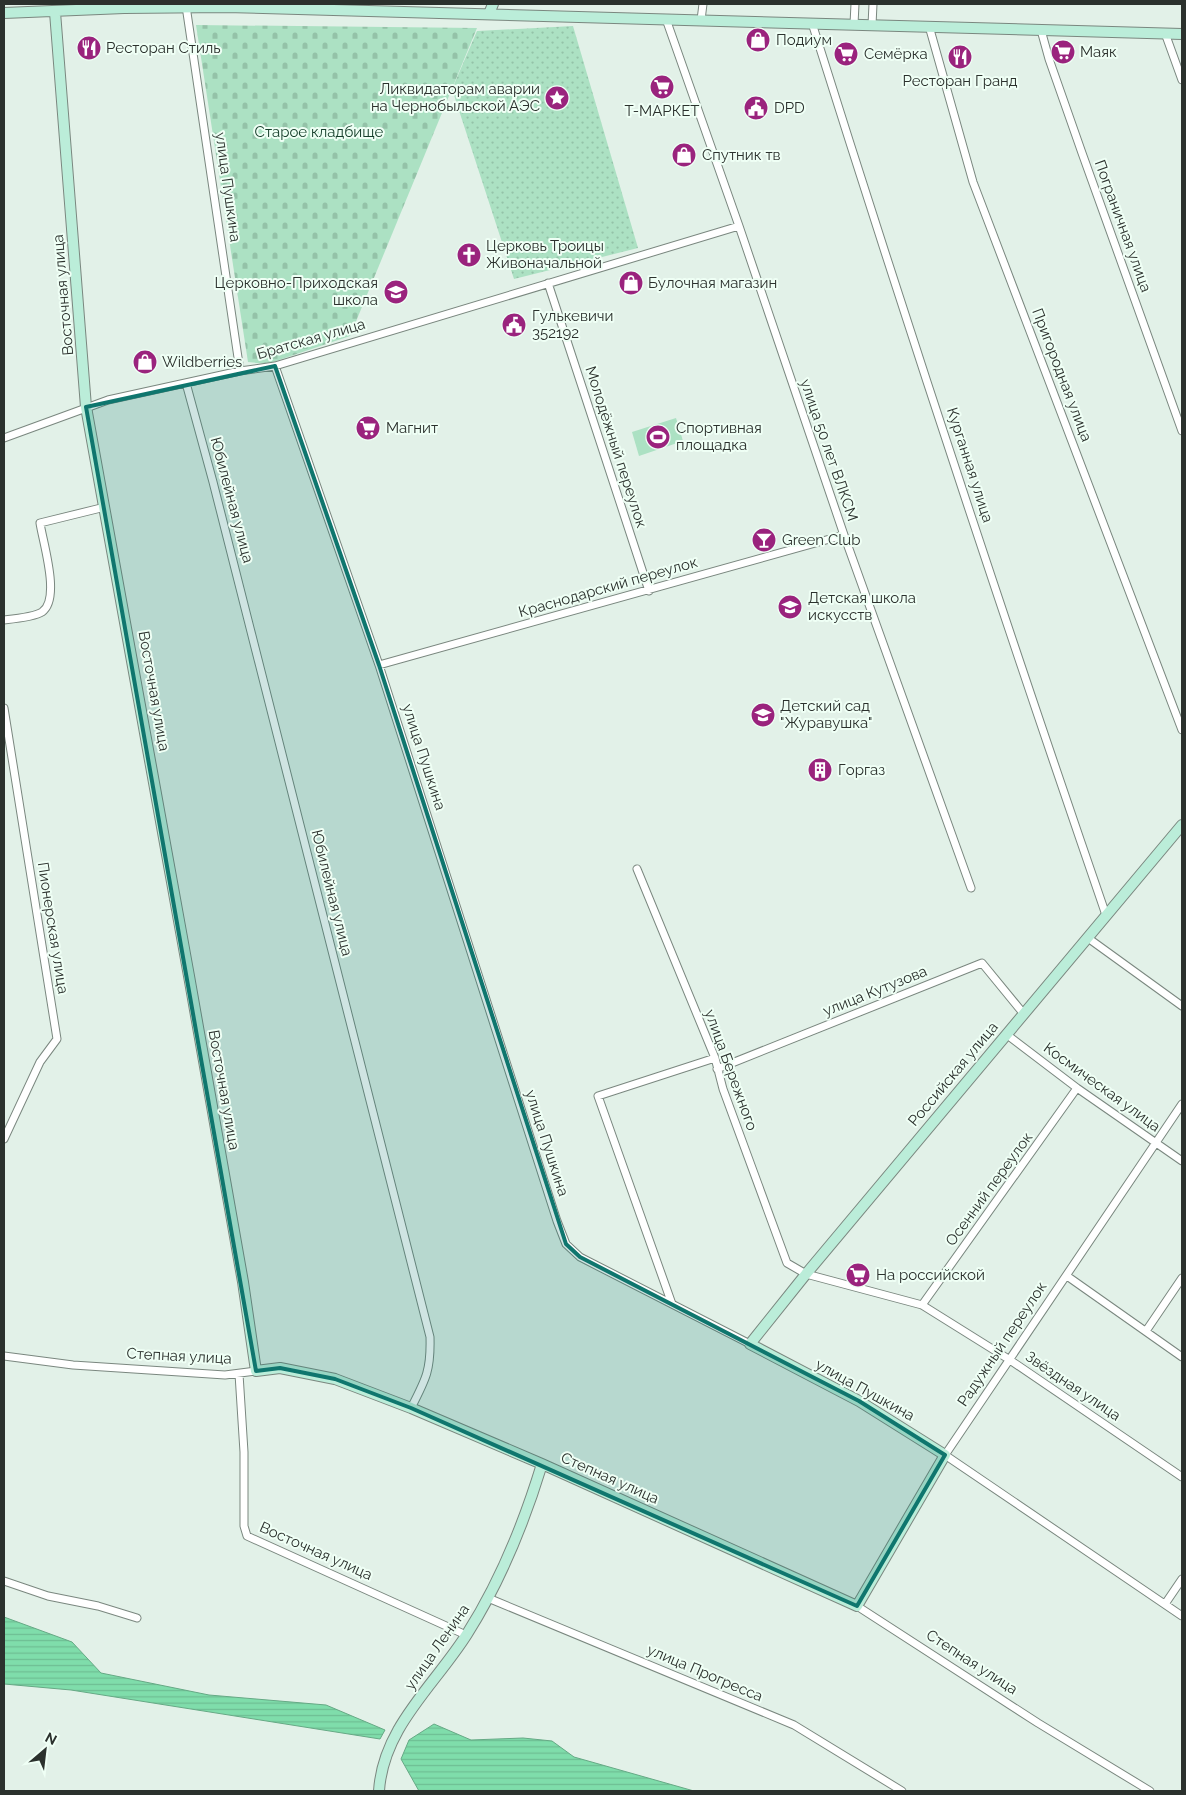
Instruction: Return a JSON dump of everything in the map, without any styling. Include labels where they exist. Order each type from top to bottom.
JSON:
[{"type":"street","points":[[701,20],[703,4]]},
{"type":"street","points":[[854,24],[855,4]]},
{"type":"street","points":[[872,25],[873,4]]},
{"type":"street","points":[[4,13],[186,6],[491,9],[666,19],[1182,34]]},
{"type":"street","name":"улица Пушкина","points":[[186,6],[240,371]]},
{"type":"street","name":"Восточная улица","points":[[55,12],[86,407],[198,1024],[243,1282],[256,1371]]},
{"type":"street","name":"улица 50 лет ВЛКСМ","points":[[666,19],[739,226],[844,535],[971,888]]},
{"type":"street","name":"Курганная улица","points":[[812,23],[870,207],[1106,915]]},
{"type":"street","name":"Пригородная улица","points":[[928,26],[973,182],[1182,730]]},
{"type":"street","name":"Пограничная улица","points":[[1041,30],[1049,59],[1082,153],[1182,431]]},
{"type":"street","points":[[1165,33],[1182,80]]},
{"type":"street","name":"Братская улица","points":[[4,438],[108,400],[240,371],[275,366],[739,226]]},
{"type":"street","name":"Молодёжный переулок","points":[[548,283],[649,590]]},
{"type":"street","name":"улица Пушкина","points":[[275,366],[379,665],[557,1222],[566,1244],[580,1257],[859,1401],[945,1455],[1182,1616]]},
{"type":"street","name":"Юбилейная улица","points":[[186,383],[214,482],[430,1337],[431,1358],[427,1376],[411,1408]]},
{"type":"street","points":[[4,620],[40,613],[49,605],[52,590],[40,523],[105,507]]},
{"type":"street","name":"Краснодарский переулок","points":[[379,665],[844,535]]},
{"type":"street","name":"Пионерская улица","points":[[4,708],[57,1039],[40,1062],[4,1139]]},
{"type":"street","name":"Российская улица","points":[[750,1344],[1023,1013],[1182,825]]},
{"type":"street","name":"улица Бережного","points":[[637,869],[715,1058],[723,1089],[787,1263],[806,1274]]},
{"type":"street","points":[[1088,938],[1182,1006]]},
{"type":"street","name":"улица Кутузова","points":[[717,1069],[982,963],[1023,1013]]},
{"type":"street","name":"Космическая улица","points":[[1006,1034],[1077,1088],[1182,1161]]},
{"type":"street","points":[[672,1304],[598,1096],[715,1058]]},
{"type":"street","name":"Осенний переулок","points":[[922,1305],[1077,1088]]},
{"type":"street","name":"Радужный переулок","points":[[857,1606],[945,1455],[1182,1104]]},
{"type":"street","name":"Звёздная улица","points":[[806,1274],[922,1305],[1010,1360],[1182,1477]]},
{"type":"street","points":[[1067,1276],[1182,1357]]},
{"type":"street","points":[[1146,1331],[1182,1278]]},
{"type":"street","name":"Степная улица","points":[[4,1356],[73,1365],[239,1374],[280,1368],[335,1379],[411,1408],[542,1464],[857,1606],[1038,1723],[1150,1791]]},
{"type":"street","name":"Восточная улица","points":[[239,1374],[244,1452],[244,1526],[247,1536],[466,1635]]},
{"type":"street","name":"улица Ленина","points":[[379,1791],[385,1760],[394,1737],[413,1706],[466,1635],[488,1598],[529,1508],[542,1464]]},
{"type":"street","points":[[1165,1604],[1182,1579]]},
{"type":"street","points":[[4,1581],[48,1596],[98,1606],[137,1618]]},
{"type":"street","name":"улица Прогресса","points":[[488,1598],[794,1725],[902,1791]]},
{"type":"highlighted area","points":[[275,366],[379,665],[566,1244],[580,1257],[859,1401],[945,1455],[857,1606],[411,1408],[335,1379],[280,1368],[256,1371],[86,407]]},
{"type":"green space","name":"Старое кладбище","points":[[196,25],[477,28],[350,336],[267,364],[248,362]]},
{"type":"green space","points":[[573,26],[638,248],[514,279],[452,89],[477,31]]},
{"type":"green space","name":"Спортивная площадка","points":[[676,418],[683,441],[639,456],[632,432]]},
{"type":"shaded area","points":[[4,1617],[72,1642],[101,1673],[209,1695],[326,1705],[385,1730],[380,1739],[71,1690],[4,1684]]},
{"type":"shaded area","points":[[434,1724],[471,1740],[523,1738],[552,1741],[574,1757],[694,1791],[419,1791],[401,1759],[409,1740]]},
{"type":"place","name":"Подиум","points":[[758,40]]},
{"type":"place","name":"Ресторан Стиль","points":[[89,48]]},
{"type":"place","name":"Маяк","points":[[1063,52]]},
{"type":"place","name":"Семёрка","points":[[846,54]]},
{"type":"place","name":"Ресторан Гранд","points":[[960,57]]},
{"type":"place","name":"Т-МАРКЕТ","points":[[662,87]]},
{"type":"place","name":"Ликвидаторам аварии на Чернобыльской АЭС","points":[[557,98]]},
{"type":"place","name":"DPD","points":[[756,108]]},
{"type":"place","name":"Спутник тв","points":[[684,155]]},
{"type":"place","name":"Церковь Троицы Живоначальной","points":[[469,255]]},
{"type":"place","name":"Булочная магазин","points":[[631,283]]},
{"type":"place","name":"Церковно-Приходская школа","points":[[396,292]]},
{"type":"place","name":"Гулькевичи 352192","points":[[514,325]]},
{"type":"place","name":"Wildberries","points":[[145,362]]},
{"type":"place","name":"Магнит","points":[[368,428]]},
{"type":"place","name":"Спортивная площадка","points":[[658,437]]},
{"type":"place","name":"Green Club","points":[[764,540]]},
{"type":"place","name":"Детская школа искусств","points":[[790,607]]},
{"type":"place","name":"Детский сад \"Журавушка\"","points":[[763,715]]},
{"type":"place","name":"Горгаз","points":[[820,770]]},
{"type":"place","name":"На российской","points":[[858,1275]]}]
